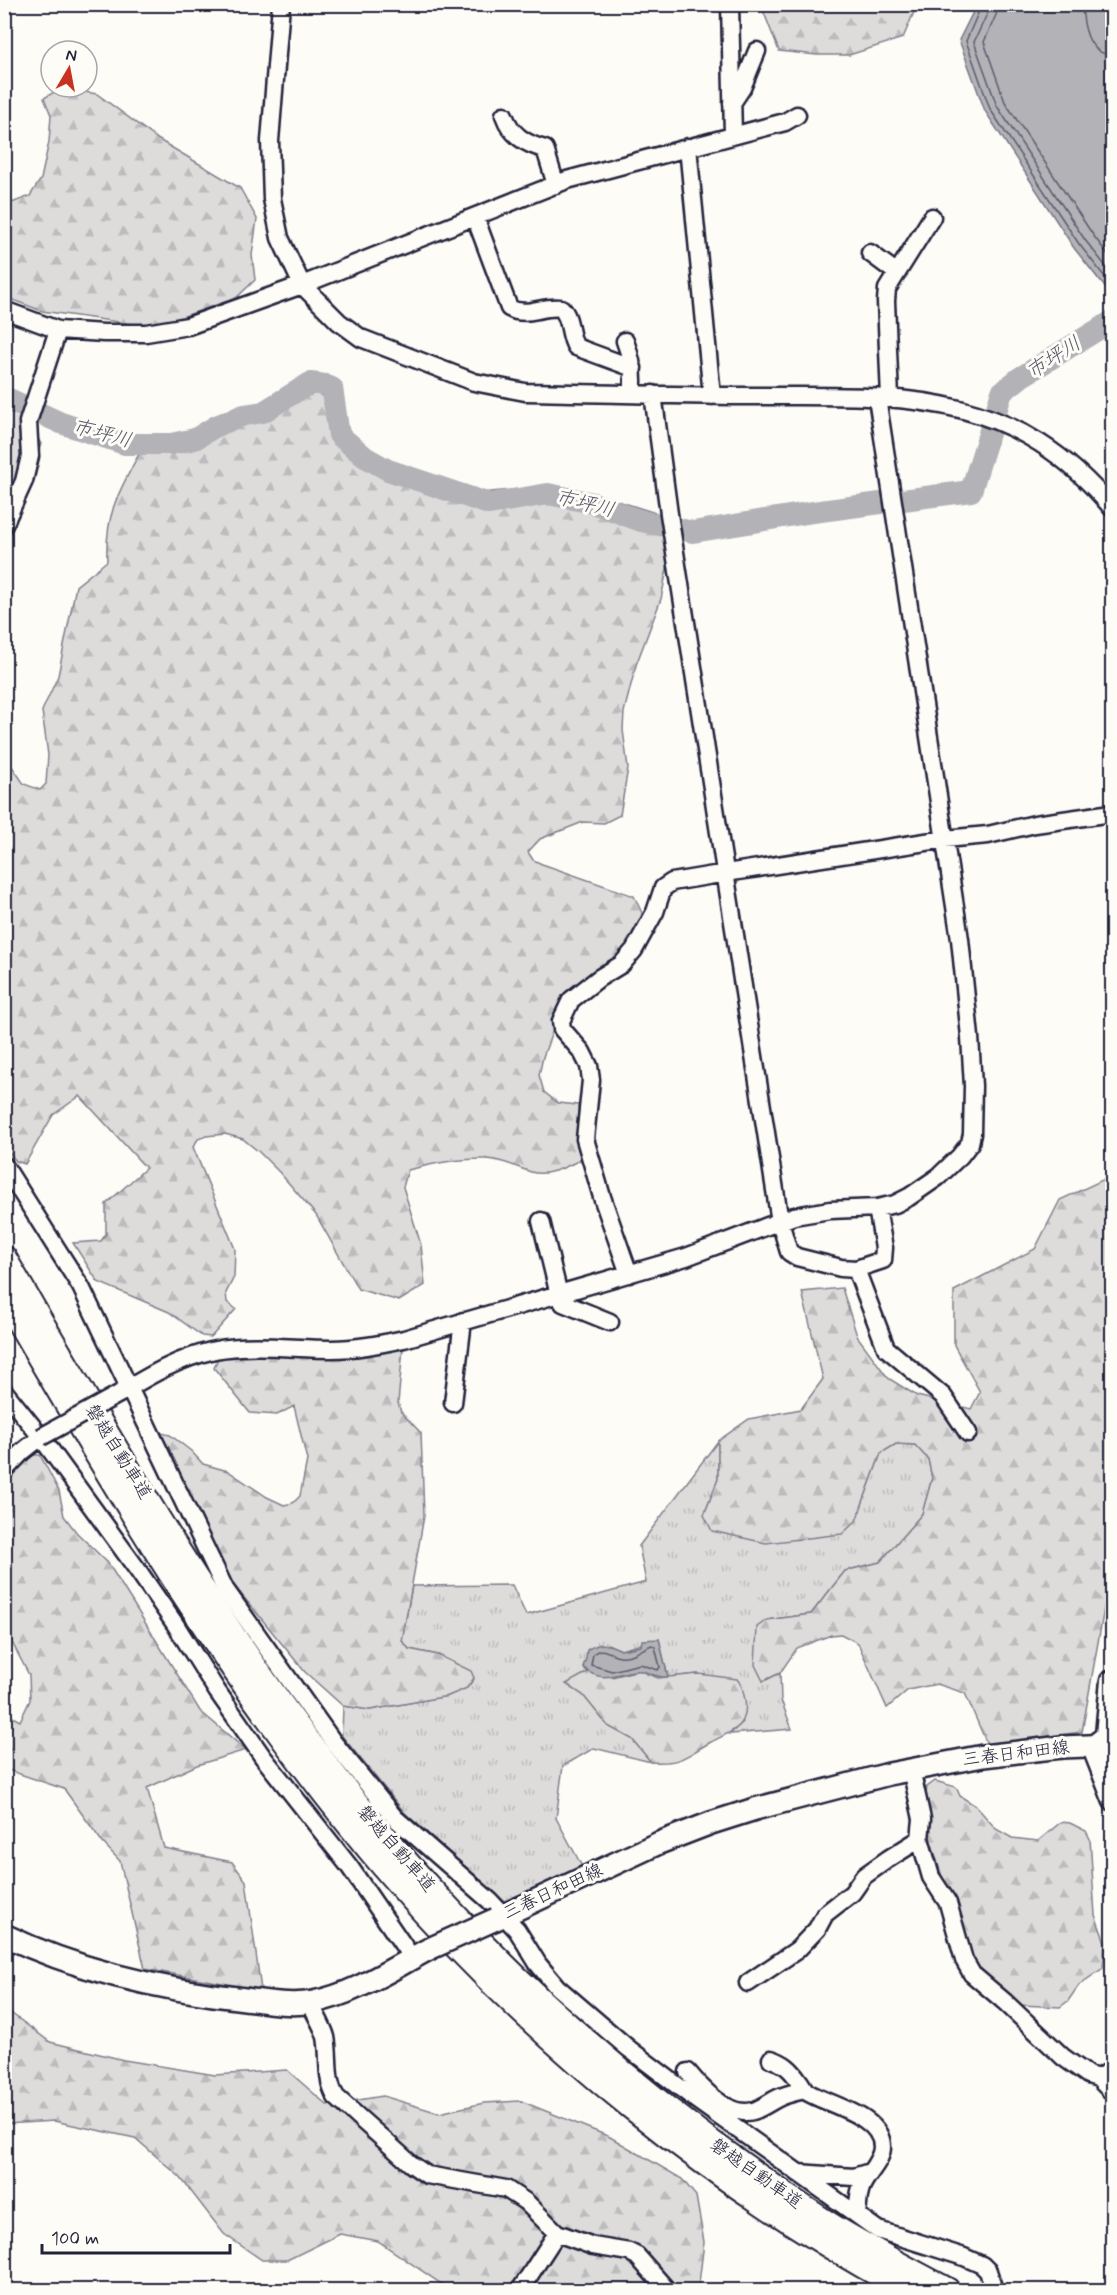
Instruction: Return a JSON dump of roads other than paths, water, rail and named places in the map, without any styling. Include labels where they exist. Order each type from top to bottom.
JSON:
[{"type":"highway","name":"磐越自動車道","points":[[4,1258],[85,1398],[226,1624],[288,1713],[351,1796],[406,1863],[516,1979],[576,2034],[652,2098],[710,2142],[834,2228],[947,2290]]},
{"type":"highway","name":"磐越自動車道","points":[[4,1296],[70,1410],[210,1634],[275,1728],[392,1876],[503,1994],[639,2113],[766,2205],[824,2243],[907,2290]]},
{"type":"main road","name":"三春日和田線","points":[[4,1935],[70,1963],[142,1982],[230,1998],[310,2003],[346,1993],[420,1954],[499,1917],[659,1843],[711,1823],[754,1809],[911,1769],[982,1756],[1105,1740]]},
{"type":"street","points":[[281,4],[270,141],[272,199],[280,238],[302,285],[339,322],[361,338],[474,382],[525,392],[883,398],[945,404],[1013,426],[1062,457],[1113,508]]},
{"type":"street","points":[[730,4],[733,135]]},
{"type":"street","points":[[732,103],[742,88],[757,51]]},
{"type":"street","points":[[504,114],[507,124],[518,137],[528,144],[545,149],[556,184]]},
{"type":"street","points":[[4,310],[58,330],[104,333],[168,330],[189,326],[302,285],[556,184],[600,170],[785,122],[797,115]]},
{"type":"street","points":[[688,147],[712,396]]},
{"type":"street","points":[[4,1471],[22,1452],[41,1437],[162,1368],[218,1350],[237,1348],[333,1349],[369,1346],[404,1339],[686,1257],[780,1222],[814,1212],[877,1208],[909,1197],[938,1177],[966,1149],[972,1134],[970,1037],[960,939],[883,398],[887,289],[932,217]]},
{"type":"street","points":[[475,218],[509,308],[519,313],[561,308],[568,319],[572,342],[576,347],[633,368]]},
{"type":"street","points":[[870,253],[897,273]]},
{"type":"street","points":[[4,525],[24,481],[30,456],[28,422],[58,330]]},
{"type":"street","points":[[626,341],[633,368],[632,394]]},
{"type":"street","points":[[653,394],[669,514],[780,1222],[789,1252],[797,1257],[824,1265],[856,1269],[883,1260],[884,1248],[877,1208]]},
{"type":"street","points":[[629,1274],[602,1197],[585,1139],[591,1080],[589,1066],[582,1052],[562,1029],[561,1018],[577,996],[599,978],[622,964],[634,950],[655,912],[663,888],[672,882],[945,839],[988,835],[1035,824],[1113,813]]},
{"type":"street","points":[[4,1165],[81,1287],[124,1391],[225,1588],[334,1743],[395,1818],[490,1901],[499,1917],[517,1930],[538,1964],[557,1987],[628,2048],[878,2230],[964,2257],[982,2265],[988,2271],[994,2290]]},
{"type":"street","points":[[541,1221],[559,1295],[564,1303],[610,1322]]},
{"type":"street","points":[[856,1269],[886,1348],[943,1396],[968,1433]]},
{"type":"street","points":[[453,1403],[463,1321]]},
{"type":"street","points":[[4,1391],[41,1437],[176,1623],[217,1691],[250,1738],[420,1954]]},
{"type":"street","points":[[1109,1680],[1105,1740],[1113,1802]]},
{"type":"street","points":[[911,1769],[922,1819],[920,1839],[931,1877],[948,1903],[964,1960],[972,1974],[1063,2057],[1088,2075],[1105,2074],[1113,2092]]},
{"type":"street","points":[[748,1983],[796,1950],[817,1929],[825,1914],[852,1893],[864,1876],[920,1839]]},
{"type":"street","points":[[310,2003],[326,2036],[332,2091],[343,2105],[420,2171],[427,2175],[506,2189],[526,2202],[558,2234],[593,2246],[629,2252],[637,2256],[667,2290]]},
{"type":"street","points":[[771,2059],[791,2069],[805,2091],[845,2109],[870,2124],[882,2144],[881,2155],[861,2187],[857,2215]]},
{"type":"street","points":[[688,2072],[698,2084],[716,2098],[731,2108],[743,2112],[752,2112],[780,2097],[805,2091]]},
{"type":"street","points":[[798,2173],[854,2177],[870,2172]]},
{"type":"street","points":[[520,2290],[558,2234]]},
{"type":"water","points":[[977,4],[1104,5],[1112,46],[1112,296],[1074,248],[985,111],[959,40]]},
{"type":"water","points":[[659,1639],[668,1677],[634,1671],[606,1677],[591,1673],[583,1667],[587,1650],[596,1646],[608,1645],[621,1650],[641,1646],[642,1640]]},
{"type":"waterway","name":"市坪川","points":[[4,401],[9,399],[61,423],[125,444],[171,444],[195,439],[216,426],[244,415],[263,412],[310,383],[325,385],[332,388],[339,435],[365,457],[388,470],[489,504],[548,494],[593,503],[641,521],[693,532],[813,512],[971,491],[1002,392],[1021,377],[1112,321]]}]
